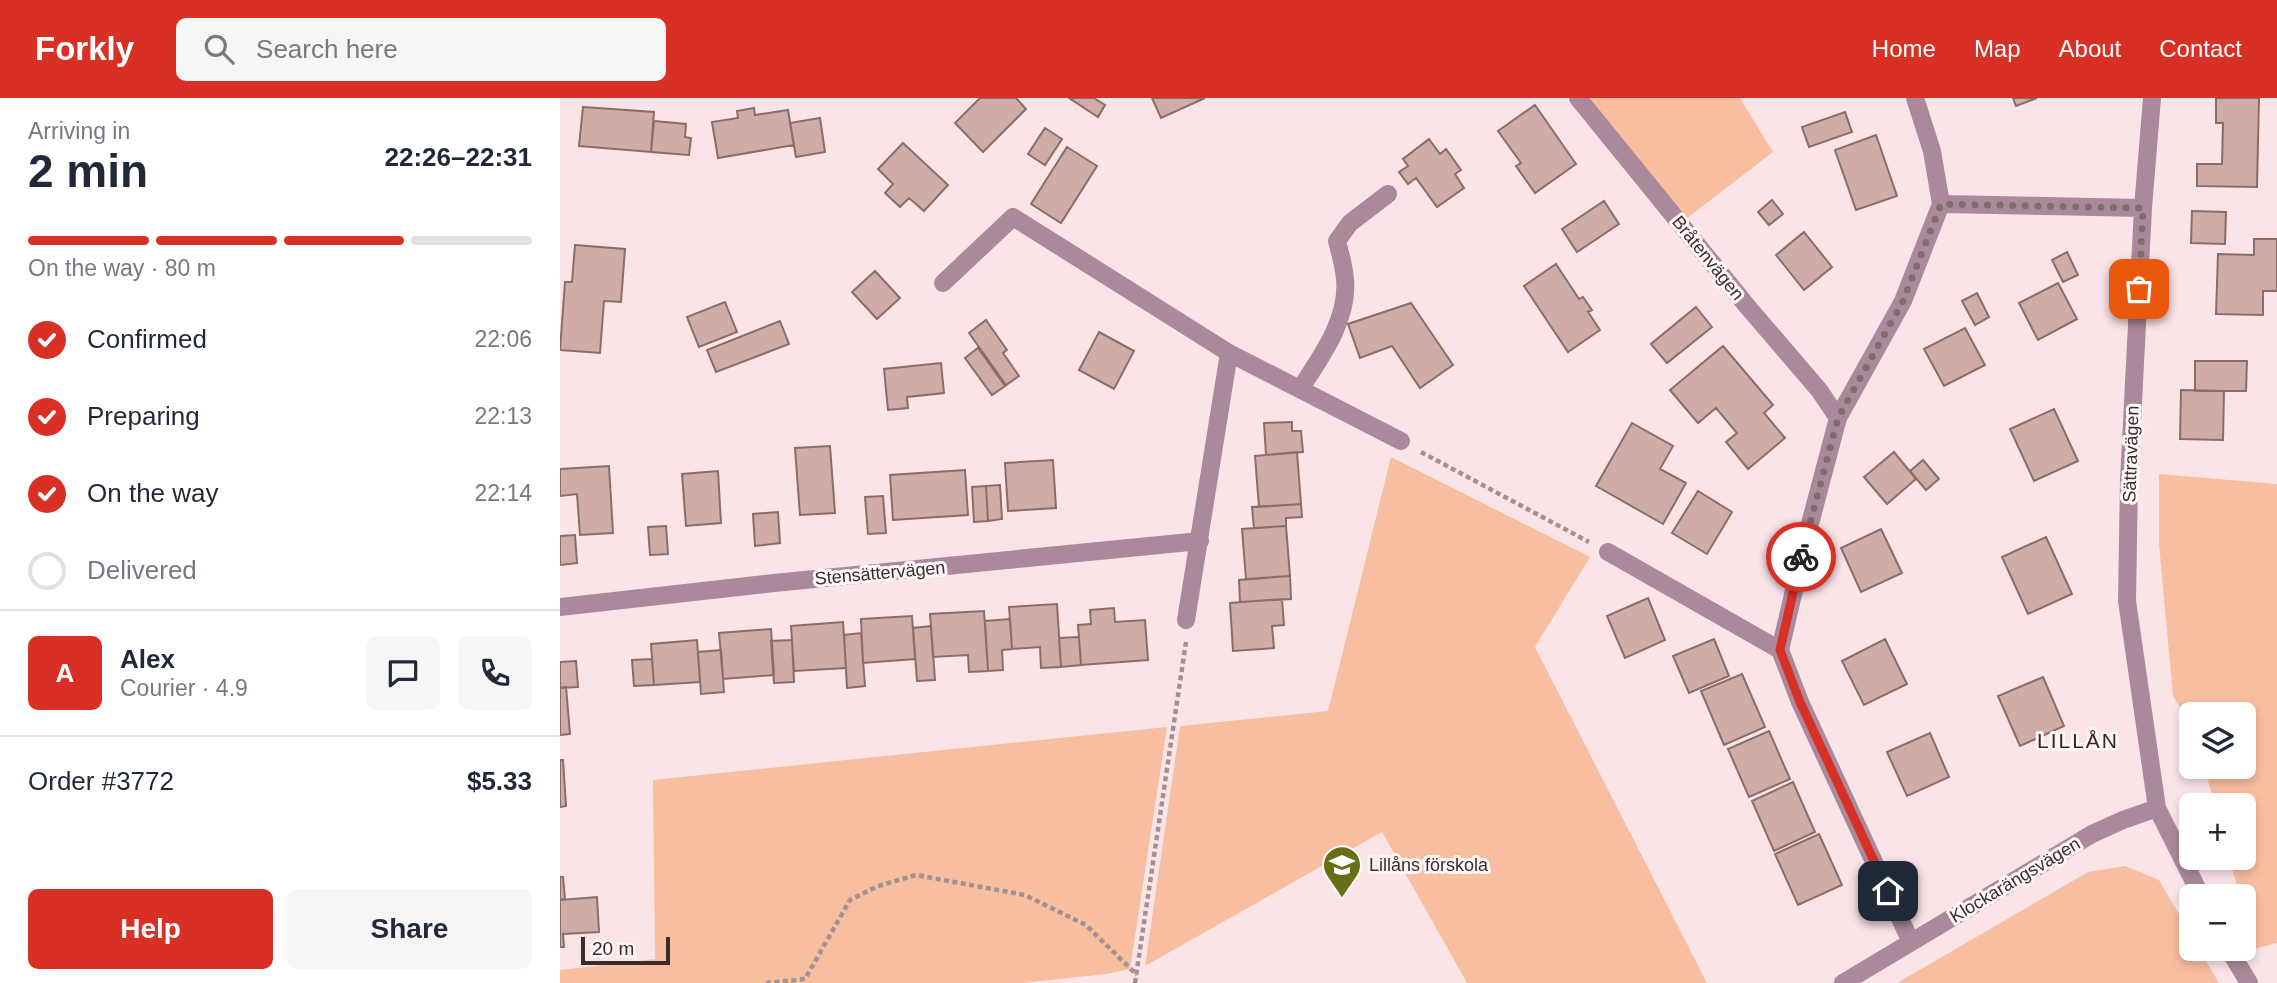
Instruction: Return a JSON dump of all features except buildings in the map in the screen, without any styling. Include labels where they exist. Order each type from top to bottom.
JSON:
[{"type":"street","name":"Bråtenvägen","points":[[1578,98],[1819,390],[1838,418]]},
{"type":"street","points":[[1911,942],[1800,702],[1780,650],[1838,418],[1903,301],[1941,204],[1932,151],[1915,98]]},
{"type":"street","name":"Sättravägen","points":[[2152,98],[2143,208],[2129,480],[2127,601],[2157,808],[2195,884]]},
{"type":"street","points":[[1300,389],[1324,352],[1341,315],[1345,281],[1337,240],[1350,223],[1388,194]]},
{"type":"street","points":[[1941,204],[2143,208]]},
{"type":"street","points":[[943,283],[1013,217],[1230,353],[1401,441]]},
{"type":"street","points":[[1186,620],[1230,353]]},
{"type":"street","name":"Stensättervägen","points":[[560,607],[1200,541]]},
{"type":"street","points":[[1608,552],[1780,650]]},
{"type":"street","name":"Klockarängsvägen","points":[[1843,983],[2092,834],[2157,808]]},
{"type":"street","points":[[2236,961],[2249,983]]},
{"type":"path","points":[[1401,441],[1608,552]]},
{"type":"path","points":[[1135,983],[1187,635],[1186,620]]},
{"type":"path","points":[[766,983],[805,979],[850,900],[878,886],[916,875],[1025,895],[1086,925],[1136,975]]},
{"type":"shaded area","points":[[1589,98],[1740,98],[1773,152],[1686,219]]},
{"type":"shaded area","points":[[1391,457],[1590,557],[1535,647],[1707,983],[1467,983],[1382,832],[1145,966],[1180,726],[1328,711]]},
{"type":"shaded area","points":[[2159,474],[2277,484],[2277,943],[2256,948],[2256,884],[2237,884],[2232,870],[2256,870],[2256,793],[2212,793],[2207,779],[2256,779],[2256,702],[2179,702],[2179,706],[2173,696],[2159,544]]},
{"type":"shaded area","points":[[1167,727],[1130,969],[1022,983],[560,983],[560,970],[655,959],[653,780]]},
{"type":"shaded area","points":[[2125,866],[2159,880],[2179,914],[2179,961],[2206,961],[2219,983],[1897,983],[2088,872]]},
{"type":"way so far","points":[[1801,557],[1838,418],[1903,301],[1941,204],[2143,208],[2139,289]]},
{"type":"place","name":"Lillåns förskola","points":[[1342,899]]},
{"type":"district","name":"LILLÅN","points":[[2078,741]]},
{"type":"route","points":[[1801,557],[1780,650],[1800,702],[1888,891]]}]
